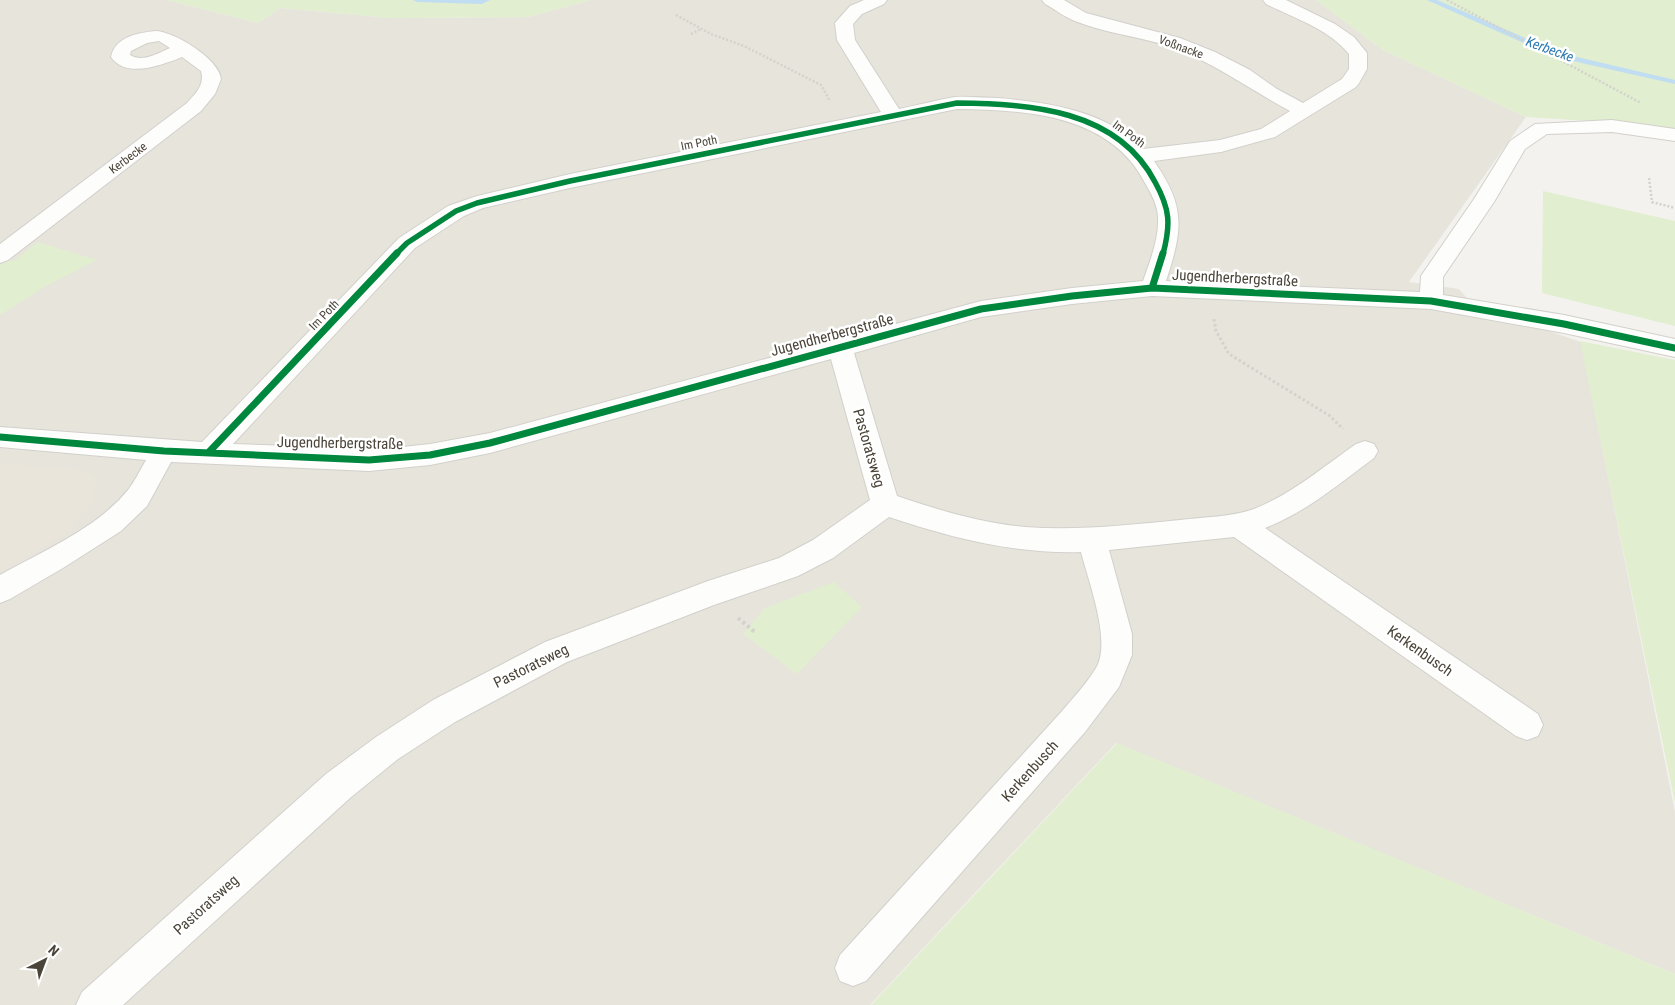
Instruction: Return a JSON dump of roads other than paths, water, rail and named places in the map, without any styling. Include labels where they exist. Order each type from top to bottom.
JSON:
[{"type":"street","points":[[878,0],[856,10],[844,23],[846,40],[893,115]]},
{"type":"street","name":"Voßnacke","points":[[1051,0],[1094,22],[1174,42],[1208,56],[1243,74],[1270,93],[1304,112]]},
{"type":"street","points":[[1141,156],[1222,146],[1268,133],[1349,82],[1358,69],[1358,53],[1348,41],[1329,28],[1272,0]]},
{"type":"street","name":"Kerbecke","points":[[0,255],[202,99],[212,84],[212,73],[184,50]]},
{"type":"street","name":"Im Poth","points":[[209,452],[407,243],[456,211],[476,203],[570,181],[956,103],[1004,103],[1064,112],[1108,131],[1141,156],[1154,176],[1169,218],[1164,252],[1152,288]]},
{"type":"street","points":[[1431,301],[1432,276],[1483,202],[1517,145],[1530,136],[1542,128],[1612,126],[1675,135]]},
{"type":"street","name":"Jugendherbergstraße","points":[[0,437],[164,451],[402,460],[441,454],[499,441],[982,310],[1072,296],[1152,288],[1431,301],[1564,324],[1675,348]]},
{"type":"street","name":"Pastoratsweg","points":[[95,1005],[338,786],[387,748],[444,711],[556,652],[708,594],[788,567],[823,549],[885,504],[840,347]]},
{"type":"street","points":[[0,590],[61,554],[118,516],[137,498],[164,451]]},
{"type":"street","points":[[885,504],[941,523],[997,535],[1043,540],[1092,540],[1238,525],[1258,521],[1278,513],[1365,451]]},
{"type":"street","name":"Kerkenbusch","points":[[1238,525],[1527,725]]},
{"type":"street","name":"Kerkenbusch","points":[[853,968],[1074,721],[1108,677],[1117,655],[1117,634],[1092,540]]},
{"type":"waterway","name":"Kerbecke","points":[[417,0],[482,2],[486,0]]},
{"type":"waterway","name":"Kerbecke","points":[[1431,0],[1558,55],[1675,82]]}]
